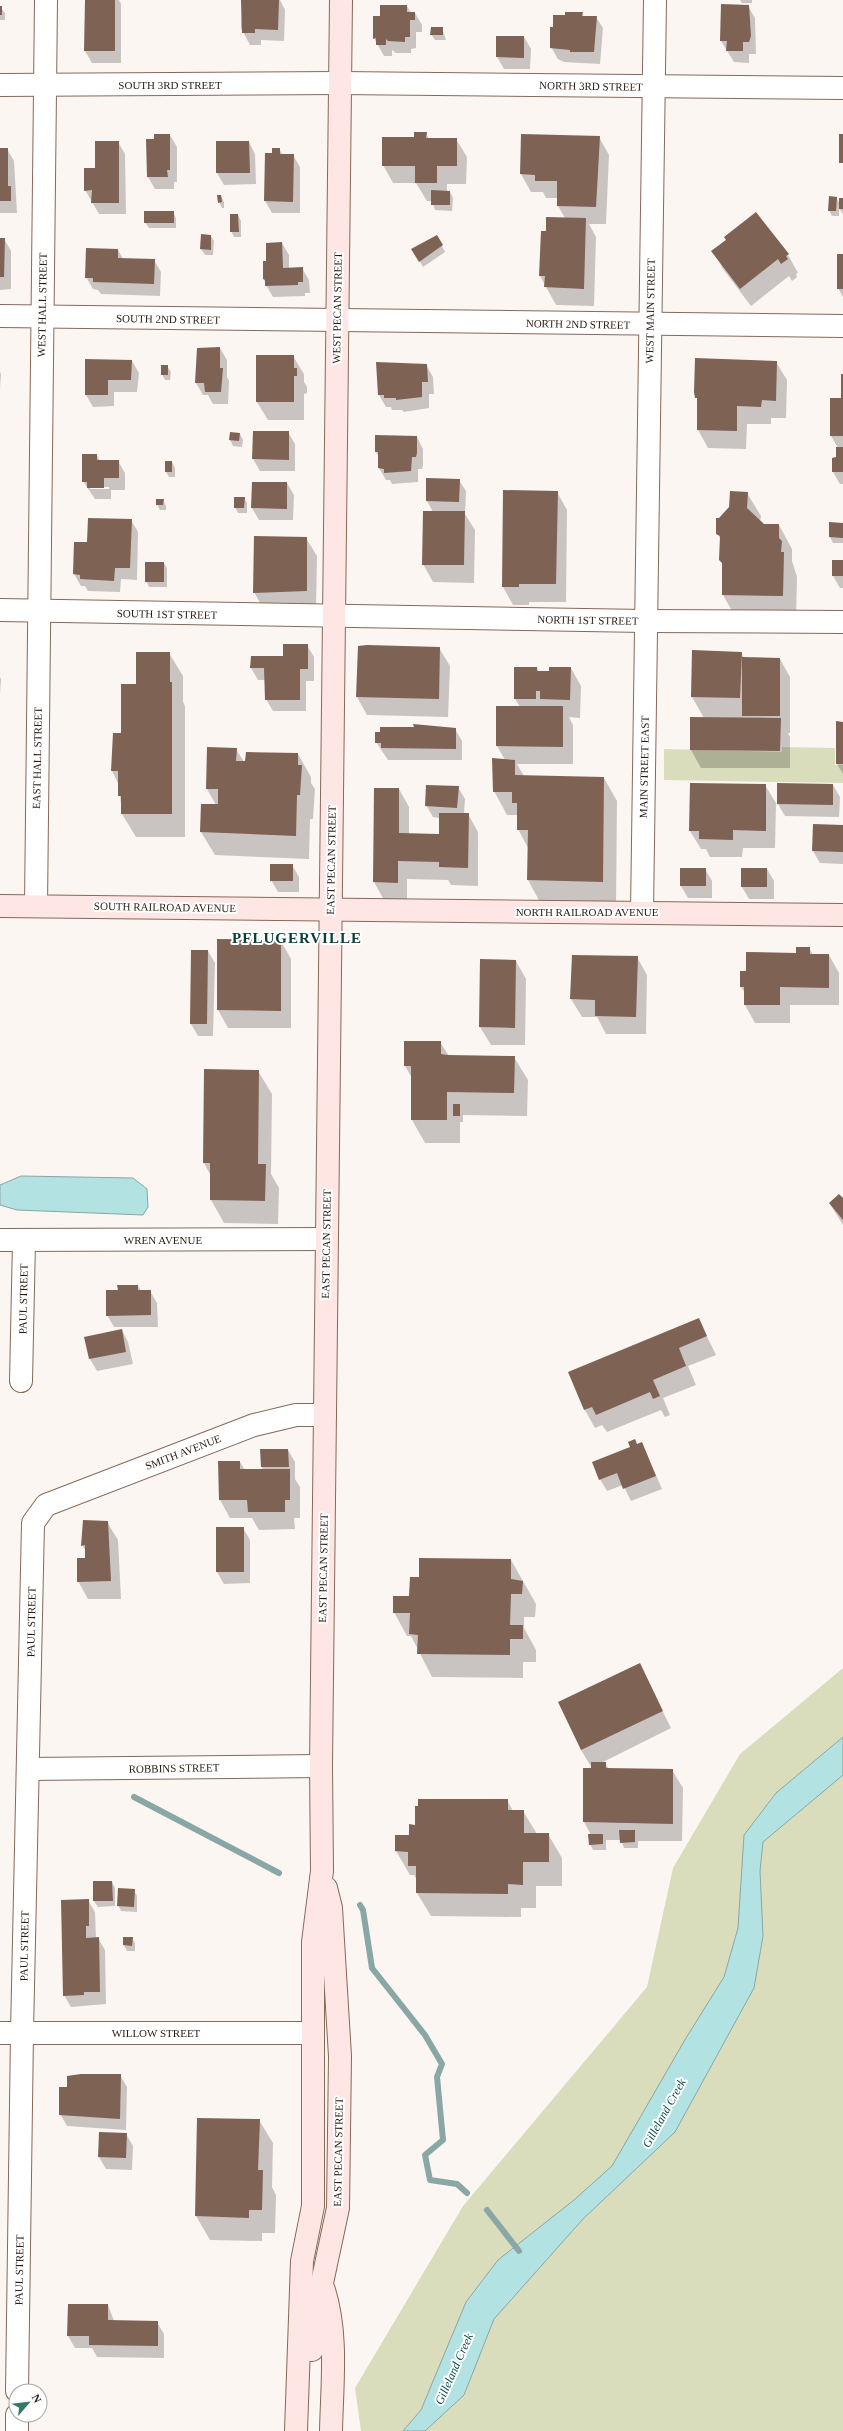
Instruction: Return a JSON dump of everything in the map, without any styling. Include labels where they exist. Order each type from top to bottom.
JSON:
[{"type":"main road","name":"WEST PECAN STREET","points":[[334,616],[341,0]]},
{"type":"main road","name":"EAST PECAN STREET","points":[[302,2427],[302,2261],[313,2206],[313,1942],[322,1871],[321,1766],[326,1239],[334,616]]},
{"type":"main road","name":"SOUTH RAILROAD AVENUE","points":[[0,906],[331,908]]},
{"type":"main road","name":"NORTH RAILROAD AVENUE","points":[[331,908],[843,915]]},
{"type":"main road","name":"EAST PECAN STREET","points":[[302,2427],[311,2353],[322,2283],[338,2208],[340,2056],[331,1908],[322,1871]]},
{"type":"main road","points":[[313,2206],[322,2283],[331,2312],[333,2341],[331,2421]]},
{"type":"street","name":"WEST HALL STREET","points":[[39,610],[46,0]]},
{"type":"street","name":"WEST MAIN STREET","points":[[646,621],[655,0]]},
{"type":"street","name":"SOUTH 3RD STREET","points":[[0,85],[45,86],[340,83]]},
{"type":"street","name":"NORTH 3RD STREET","points":[[340,83],[843,88]]},
{"type":"street","name":"SOUTH 2ND STREET","points":[[0,316],[190,320],[337,319]]},
{"type":"street","name":"NORTH 2ND STREET","points":[[337,319],[650,325],[843,326]]},
{"type":"street","name":"SOUTH 1ST STREET","points":[[0,610],[334,616]]},
{"type":"street","name":"EAST HALL STREET","points":[[36,906],[39,610]]},
{"type":"street","name":"NORTH 1ST STREET","points":[[334,616],[646,621],[843,622]]},
{"type":"street","name":"MAIN STREET EAST","points":[[642,912],[646,621]]},
{"type":"street","name":"WREN AVENUE","points":[[0,1240],[326,1239]]},
{"type":"street","name":"PAUL STREET","points":[[22,1381],[24,1241]]},
{"type":"street","name":"SMITH AVENUE","points":[[46,1505],[254,1425],[289,1416],[325,1415]]},
{"type":"street","name":"PAUL STREET","points":[[16,2383],[33,1523],[46,1505]]},
{"type":"street","name":"ROBBINS STREET","points":[[28,1769],[321,1766]]},
{"type":"street","name":"WILLOW STREET","points":[[0,2033],[313,2034]]},
{"type":"green space","points":[[782,747],[835,748],[835,765],[843,765],[843,783],[664,780],[664,749],[782,752]]},
{"type":"green space","points":[[843,1668],[843,2431],[361,2431],[355,2388],[463,2206],[647,1987],[673,1868],[740,1754]]},
{"type":"water","points":[[21,1176],[133,1178],[147,1189],[148,1207],[143,1215],[17,1210],[0,1205],[0,1185]]},
{"type":"water","name":"Gilleland Creek","points":[[843,1737],[843,1775],[763,1842],[760,1871],[763,1936],[754,1988],[675,2132],[583,2219],[494,2319],[464,2395],[425,2431],[403,2431],[421,2410],[466,2302],[498,2260],[574,2200],[612,2166],[686,2038],[724,1977],[738,1928],[744,1835],[776,1793]]},
{"type":"building","points":[[85,0],[115,0],[115,51],[84,51]]},
{"type":"building","points":[[241,0],[279,0],[278,30],[255,29],[255,33],[242,33]]},
{"type":"building","points":[[721,4],[749,5],[751,36],[749,42],[743,42],[743,51],[726,51],[727,41],[720,41]]},
{"type":"building","points":[[380,5],[407,5],[407,12],[415,12],[415,20],[410,20],[410,37],[405,37],[405,42],[388,41],[386,39],[386,45],[376,45],[376,38],[373,39],[373,16],[380,16]]},
{"type":"building","points":[[0,6],[2,6],[2,15],[0,15]]},
{"type":"building","points":[[565,12],[583,12],[582,16],[597,16],[594,52],[570,52],[570,50],[550,48],[550,27],[553,27],[553,15],[565,15]]},
{"type":"building","points":[[431,27],[443,27],[443,35],[430,35]]},
{"type":"building","points":[[496,36],[524,36],[524,58],[496,57]]},
{"type":"building","points":[[414,132],[427,132],[426,138],[457,138],[457,166],[437,166],[437,183],[415,183],[415,166],[382,166],[382,137],[414,137]]},
{"type":"building","points":[[154,134],[170,134],[170,170],[167,170],[168,177],[147,177],[146,139],[154,139]]},
{"type":"building","points":[[521,134],[600,136],[596,207],[557,206],[557,181],[535,181],[535,175],[520,174]]},
{"type":"building","points":[[839,134],[843,134],[843,163],[839,163]]},
{"type":"building","points":[[95,141],[119,141],[119,203],[91,203],[92,190],[84,191],[84,168],[95,168]]},
{"type":"building","points":[[216,141],[249,141],[250,173],[216,173]]},
{"type":"building","points":[[0,148],[8,148],[8,186],[11,186],[11,201],[0,201]]},
{"type":"building","points":[[272,148],[280,148],[280,154],[294,154],[293,202],[264,201],[265,153],[272,153]]},
{"type":"building","points":[[431,190],[450,191],[450,205],[431,205]]},
{"type":"building","points":[[217,195],[221,195],[222,202],[218,203]]},
{"type":"building","points":[[829,196],[837,197],[836,211],[828,211]]},
{"type":"building","points":[[839,198],[843,198],[843,209],[839,209]]},
{"type":"building","points":[[144,211],[174,211],[174,223],[144,223]]},
{"type":"building","points":[[756,212],[789,254],[786,256],[788,259],[781,264],[778,259],[740,289],[711,251],[726,240],[724,237]]},
{"type":"building","points":[[230,214],[238,214],[239,232],[230,232]]},
{"type":"building","points":[[546,217],[586,218],[584,289],[544,287],[545,276],[539,276],[541,231],[546,231]]},
{"type":"building","points":[[201,234],[211,235],[211,250],[200,249]]},
{"type":"building","points":[[437,235],[443,245],[419,262],[411,249]]},
{"type":"building","points":[[0,238],[5,238],[4,277],[0,277]]},
{"type":"building","points":[[282,242],[283,268],[303,267],[303,282],[298,282],[298,285],[265,286],[265,280],[263,279],[263,261],[266,261],[266,243]]},
{"type":"building","points":[[86,248],[118,249],[118,258],[155,259],[154,284],[93,282],[93,278],[85,278]]},
{"type":"building","points":[[837,254],[843,254],[843,289],[837,289]]},
{"type":"building","points":[[220,347],[220,368],[223,368],[221,392],[205,392],[204,383],[195,383],[197,348]]},
{"type":"building","points":[[256,355],[294,355],[294,368],[297,368],[297,376],[294,376],[294,402],[256,402]]},
{"type":"building","points":[[695,358],[777,361],[776,401],[762,400],[761,407],[737,406],[737,431],[697,430],[697,398],[695,398],[694,392]]},
{"type":"building","points":[[85,359],[132,360],[131,380],[108,380],[108,395],[85,395]]},
{"type":"building","points":[[376,362],[427,364],[428,382],[422,382],[422,397],[396,400],[396,398],[384,398],[384,395],[378,395]]},
{"type":"building","points":[[161,365],[168,365],[168,375],[161,375]]},
{"type":"building","points":[[841,374],[843,374],[843,436],[830,436],[830,398],[841,398]]},
{"type":"building","points":[[253,431],[289,431],[289,460],[252,459]]},
{"type":"building","points":[[230,432],[240,433],[239,441],[229,440]]},
{"type":"building","points":[[375,435],[417,436],[417,453],[416,457],[412,457],[411,471],[384,473],[384,469],[378,468],[378,452],[375,452]]},
{"type":"building","points":[[836,447],[843,447],[843,472],[832,472],[832,458],[836,457]]},
{"type":"building","points":[[82,454],[97,454],[97,460],[119,460],[119,478],[104,478],[104,488],[87,488],[87,482],[82,482]]},
{"type":"building","points":[[165,461],[172,461],[172,472],[165,472]]},
{"type":"building","points":[[426,478],[460,479],[459,502],[426,501]]},
{"type":"building","points":[[252,482],[287,482],[287,509],[251,508]]},
{"type":"building","points":[[503,490],[558,491],[556,584],[519,584],[519,587],[502,587]]},
{"type":"building","points":[[730,491],[748,492],[747,508],[764,524],[779,524],[779,538],[782,541],[781,552],[784,552],[783,596],[722,595],[722,563],[719,560],[720,536],[716,534],[716,518],[719,518],[729,507]]},
{"type":"building","points":[[234,497],[245,497],[244,508],[234,508]]},
{"type":"building","points":[[156,499],[164,499],[163,505],[156,505]]},
{"type":"building","points":[[423,511],[465,511],[464,565],[422,565]]},
{"type":"building","points":[[88,518],[132,519],[130,568],[115,568],[114,581],[80,579],[80,575],[73,574],[74,542],[87,542]]},
{"type":"building","points":[[829,522],[843,523],[843,538],[829,537]]},
{"type":"building","points":[[254,536],[307,537],[307,591],[253,593]]},
{"type":"building","points":[[832,560],[843,560],[843,576],[832,576]]},
{"type":"building","points":[[145,562],[164,562],[164,582],[145,582]]},
{"type":"building","points":[[283,644],[308,644],[308,669],[300,669],[300,700],[265,700],[264,668],[250,668],[251,656],[283,656]]},
{"type":"building","points":[[358,646],[440,647],[439,699],[356,697]]},
{"type":"building","points":[[692,650],[742,652],[740,698],[691,697]]},
{"type":"building","points":[[136,652],[170,652],[170,682],[172,682],[172,814],[121,814],[121,796],[118,796],[118,771],[111,771],[113,733],[121,733],[121,684],[136,684]]},
{"type":"building","points":[[742,657],[780,658],[780,716],[742,716]]},
{"type":"building","points":[[514,667],[537,667],[537,671],[549,671],[549,667],[571,667],[570,700],[540,699],[540,691],[536,691],[536,699],[514,699]]},
{"type":"building","points":[[496,706],[563,706],[563,747],[496,746]]},
{"type":"building","points":[[690,717],[781,718],[780,751],[690,750]]},
{"type":"building","points":[[836,721],[843,722],[843,764],[836,764]]},
{"type":"building","points":[[413,724],[456,728],[456,749],[381,748],[381,743],[375,743],[375,732],[380,732],[380,727],[414,727]]},
{"type":"building","points":[[207,747],[237,748],[236,761],[245,761],[246,752],[298,753],[298,765],[302,765],[300,795],[297,795],[296,836],[200,832],[201,804],[218,804],[218,789],[206,789]]},
{"type":"building","points":[[492,758],[515,760],[515,775],[604,777],[603,882],[527,880],[528,830],[517,830],[517,803],[512,803],[512,792],[493,792]]},
{"type":"building","points":[[690,783],[766,784],[766,831],[733,830],[733,840],[699,839],[699,831],[689,831]]},
{"type":"building","points":[[777,783],[833,784],[833,805],[777,804]]},
{"type":"building","points":[[426,785],[459,786],[457,808],[425,806]]},
{"type":"building","points":[[374,788],[399,788],[399,833],[439,834],[439,813],[469,813],[468,868],[439,867],[439,862],[398,861],[398,883],[373,882]]},
{"type":"building","points":[[813,824],[843,825],[843,852],[812,851]]},
{"type":"building","points":[[270,864],[293,864],[293,881],[270,881]]},
{"type":"building","points":[[680,868],[706,868],[706,886],[680,886]]},
{"type":"building","points":[[741,868],[767,868],[767,887],[741,887]]},
{"type":"building","points":[[217,939],[281,940],[281,1011],[217,1010]]},
{"type":"building","points":[[796,947],[810,947],[810,954],[829,954],[829,988],[780,987],[780,1005],[744,1005],[744,987],[740,987],[740,971],[746,971],[746,952],[796,953]]},
{"type":"building","points":[[191,950],[208,950],[207,1024],[190,1024]]},
{"type":"building","points":[[572,955],[638,956],[636,1017],[595,1016],[595,1000],[570,999]]},
{"type":"building","points":[[480,959],[516,960],[515,1028],[479,1027]]},
{"type":"building","points":[[404,1041],[441,1041],[441,1054],[447,1055],[515,1056],[514,1093],[447,1092],[447,1120],[411,1120],[411,1066],[404,1066]]},
{"type":"building","points":[[204,1069],[259,1070],[258,1164],[266,1164],[265,1201],[210,1200],[210,1163],[203,1163]]},
{"type":"building","points":[[453,1104],[460,1104],[460,1116],[453,1116]]},
{"type":"building","points":[[839,1194],[843,1198],[843,1220],[829,1203]]},
{"type":"building","points":[[117,1285],[138,1285],[138,1290],[151,1290],[151,1315],[106,1316],[106,1290],[118,1290]]},
{"type":"building","points":[[699,1318],[707,1336],[679,1348],[686,1366],[653,1380],[660,1396],[653,1399],[650,1392],[596,1415],[592,1407],[584,1410],[568,1372]]},
{"type":"building","points":[[122,1329],[126,1352],[89,1359],[84,1337]]},
{"type":"building","points":[[635,1439],[637,1444],[642,1442],[656,1476],[623,1489],[617,1473],[599,1480],[592,1462],[630,1447],[628,1442]]},
{"type":"building","points":[[260,1449],[288,1449],[289,1467],[261,1467]]},
{"type":"building","points":[[218,1461],[240,1461],[240,1469],[290,1469],[290,1500],[285,1500],[285,1512],[248,1512],[247,1500],[219,1500]]},
{"type":"building","points":[[83,1520],[108,1521],[111,1581],[77,1582],[77,1558],[85,1558],[85,1545],[81,1546]]},
{"type":"building","points":[[216,1527],[244,1527],[244,1572],[216,1572]]},
{"type":"building","points":[[419,1558],[511,1559],[511,1579],[523,1581],[522,1594],[511,1594],[510,1625],[523,1625],[523,1639],[510,1639],[510,1655],[417,1654],[418,1635],[409,1634],[410,1613],[393,1613],[393,1596],[409,1596],[410,1577],[419,1577]]},
{"type":"building","points":[[640,1663],[663,1711],[581,1750],[558,1702]]},
{"type":"building","points":[[591,1762],[606,1762],[606,1768],[673,1769],[673,1824],[583,1822],[583,1768],[591,1768]]},
{"type":"building","points":[[418,1799],[508,1799],[508,1810],[524,1810],[524,1833],[549,1833],[549,1862],[523,1862],[523,1885],[508,1884],[508,1894],[416,1893],[416,1866],[408,1866],[408,1852],[395,1851],[395,1835],[409,1835],[409,1824],[415,1825],[415,1806],[418,1806]]},
{"type":"building","points":[[619,1830],[635,1830],[635,1842],[620,1843]]},
{"type":"building","points":[[588,1834],[603,1834],[603,1844],[589,1845]]},
{"type":"building","points":[[93,1881],[112,1881],[113,1901],[93,1901]]},
{"type":"building","points":[[118,1888],[135,1889],[134,1907],[117,1906]]},
{"type":"building","points":[[89,1899],[89,1926],[86,1926],[86,1938],[99,1937],[100,1992],[84,1992],[84,1995],[63,1996],[61,1900]]},
{"type":"building","points":[[123,1937],[133,1937],[132,1946],[123,1945]]},
{"type":"building","points":[[81,2074],[121,2074],[120,2119],[59,2115],[59,2087],[67,2087],[67,2076]]},
{"type":"building","points":[[197,2118],[260,2119],[258,2170],[263,2170],[262,2210],[249,2210],[249,2218],[195,2216]]},
{"type":"building","points":[[99,2132],[127,2133],[126,2158],[98,2157]]},
{"type":"building","points":[[68,2304],[108,2304],[108,2320],[158,2321],[158,2346],[89,2345],[89,2336],[67,2336]]},
{"type":"waterway","points":[[134,1797],[279,1873]]},
{"type":"waterway","points":[[360,1905],[363,1910],[372,1968],[425,2035],[442,2064],[437,2077],[443,2140],[425,2155],[430,2180],[457,2184],[467,2193]]},
{"type":"waterway","points":[[487,2210],[519,2251]]},
{"type":"district","name":"PFLUGERVILLE","points":[[297,938]]}]
